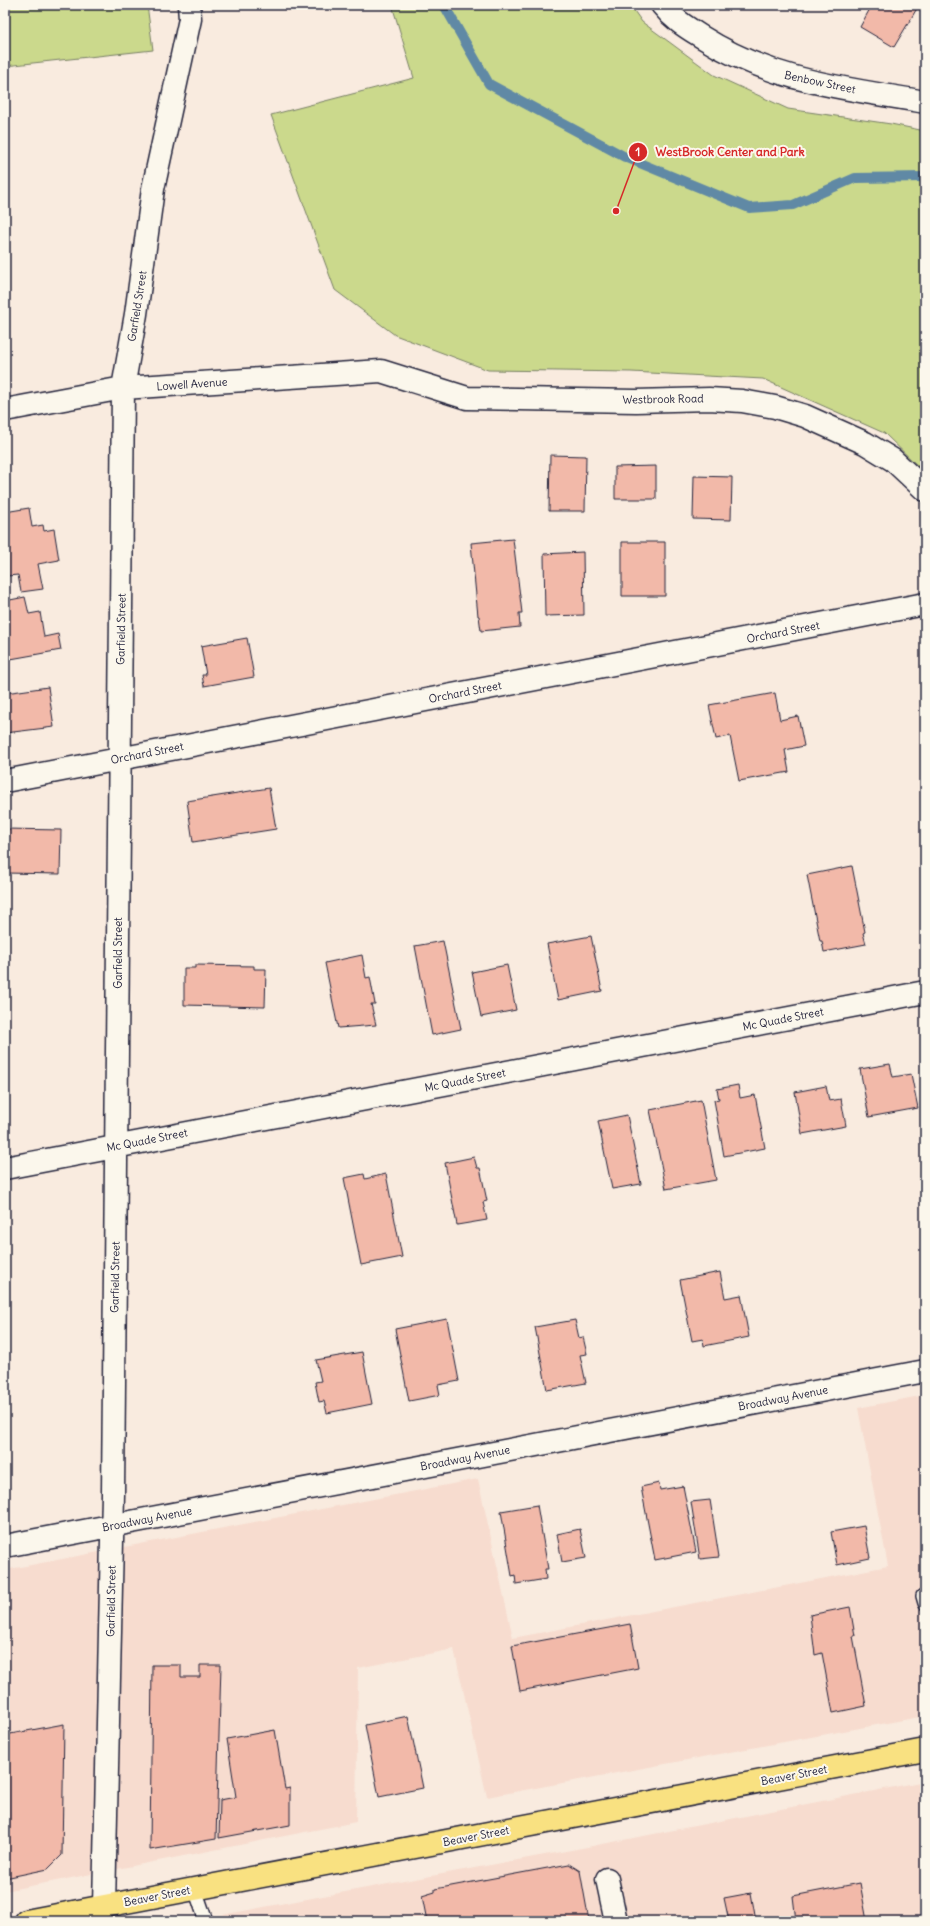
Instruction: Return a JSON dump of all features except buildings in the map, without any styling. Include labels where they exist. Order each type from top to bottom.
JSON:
[{"type":"main road","name":"Beaver Street","points":[[26,1921],[925,1750]]},
{"type":"street","name":"Garfield Street","points":[[104,1906],[112,1526],[123,388],[136,314],[153,189],[190,20],[189,5]]},
{"type":"street","name":"Benbow Street","points":[[662,5],[673,18],[726,52],[764,68],[800,80],[925,102]]},
{"type":"street","name":"Lowell Avenue","points":[[5,410],[123,388],[381,371]]},
{"type":"street","name":"Westbrook Road","points":[[381,371],[467,398],[636,401],[708,399],[742,401],[775,407],[805,416],[865,443],[893,460],[925,490]]},
{"type":"street","name":"Orchard Street","points":[[5,781],[925,604]]},
{"type":"street","name":"Mc Quade Street","points":[[5,1168],[925,992]]},
{"type":"street","name":"Broadway Avenue","points":[[5,1546],[925,1371]]},
{"type":"street","points":[[607,1879],[616,1921]]},
{"type":"lane","points":[[194,1889],[206,1921]]},
{"type":"shaded area","points":[[925,1395],[925,1716],[487,1797],[454,1649],[358,1668],[356,1822],[5,1891],[5,1570],[478,1479],[513,1638],[888,1566],[858,1408]]},
{"type":"shaded area","points":[[925,1781],[925,1921],[189,1921],[582,1848]]},
{"type":"green space","points":[[5,5],[147,5],[153,50],[5,66]]},
{"type":"green space","points":[[392,5],[630,5],[642,22],[714,75],[788,109],[891,124],[925,131],[925,473],[884,433],[763,379],[631,372],[488,370],[395,335],[335,290],[271,115],[414,78]]},
{"type":"waterway","points":[[444,5],[489,84],[625,157],[749,208],[793,205],[855,178],[925,177]]},
{"type":"place","name":"WestBrook Center and Park","points":[[616,211]]}]
